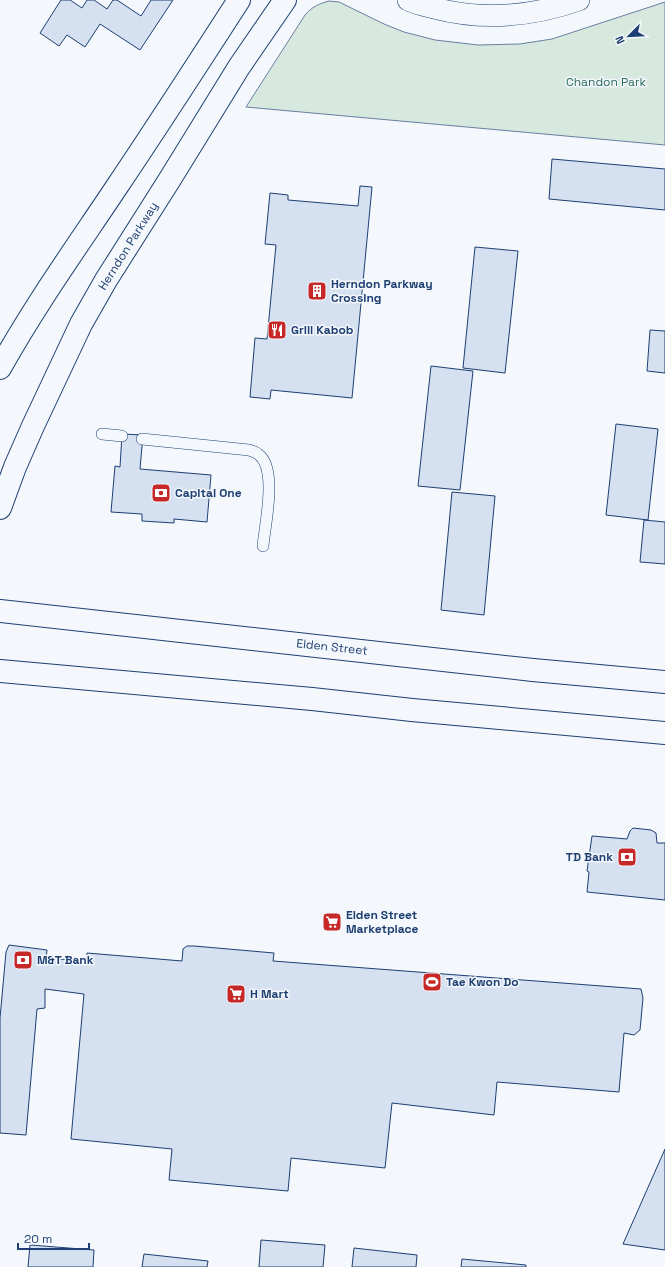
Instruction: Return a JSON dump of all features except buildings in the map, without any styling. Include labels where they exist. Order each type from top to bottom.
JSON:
[{"type":"main road","points":[[0,368],[14,342],[65,263],[135,161],[239,0]]},
{"type":"main road","name":"Herndon Parkway","points":[[0,508],[32,426],[81,324],[106,280],[240,67],[286,0]]},
{"type":"main road","name":"Elden Street","points":[[0,611],[533,670],[665,682]]},
{"type":"main road","points":[[0,671],[665,733]]},
{"type":"street","points":[[408,0],[452,12],[482,16],[518,15],[557,8],[579,0]]},
{"type":"lane","points":[[102,434],[122,436]]},
{"type":"lane","points":[[142,439],[249,450],[258,454],[264,462],[268,473],[269,491],[263,546]]},
{"type":"green space","name":"Chandon Park","points":[[329,1],[339,2],[404,32],[435,40],[478,45],[520,44],[552,39],[665,2],[665,145],[246,107],[305,15],[316,6]]},
{"type":"place","name":"Herndon Parkway Crossing","points":[[317,291]]},
{"type":"place","name":"Grill Kabob","points":[[277,330]]},
{"type":"place","name":"Capital One","points":[[161,493]]},
{"type":"place","name":"TD Bank","points":[[627,857]]},
{"type":"place","name":"Elden Street Marketplace","points":[[332,922]]},
{"type":"place","name":"M&T Bank","points":[[23,960]]},
{"type":"place","name":"Tae Kwon Do","points":[[432,982]]},
{"type":"place","name":"H Mart","points":[[236,994]]}]
